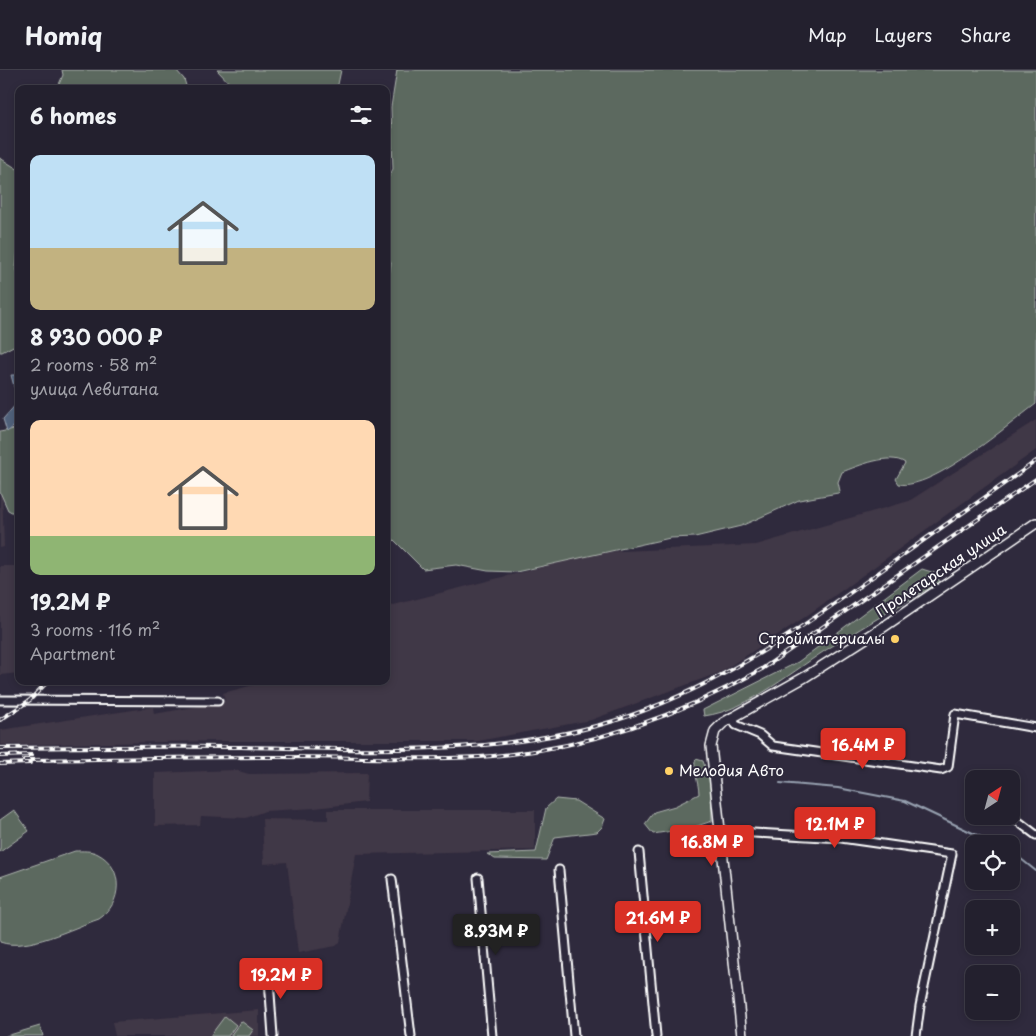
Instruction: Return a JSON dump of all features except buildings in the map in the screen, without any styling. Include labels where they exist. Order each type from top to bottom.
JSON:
[{"type":"main road","name":"Пролетарская улица","points":[[742,1036],[711,739],[720,726],[732,717],[806,677],[874,634],[1036,523]]},
{"type":"street","points":[[0,700],[218,701]]},
{"type":"street","points":[[732,717],[736,725],[760,735],[772,746],[941,770],[948,766],[955,714],[1036,728]]},
{"type":"street","points":[[1020,823],[1036,835]]},
{"type":"street","points":[[720,831],[841,838],[952,854],[920,1006],[916,1036]]},
{"type":"street","points":[[639,852],[656,1036]]},
{"type":"street","points":[[559,870],[574,1036]]},
{"type":"street","points":[[478,878],[492,1036]]},
{"type":"street","points":[[392,879],[411,1036]]},
{"type":"street","points":[[268,965],[273,1036]]},
{"type":"shaded area","points":[[1036,420],[1036,450],[805,617],[721,672],[591,720],[478,741],[218,741],[0,745],[0,730],[153,707],[154,714],[206,705],[225,701],[223,693],[254,685],[390,685],[390,606],[600,552],[756,545],[909,501]]},
{"type":"shaded area","points":[[0,486],[2,486],[4,547],[0,548]]},
{"type":"shaded area","points":[[0,566],[15,566],[15,673],[0,675]]},
{"type":"shaded area","points":[[235,770],[249,774],[367,773],[366,802],[265,811],[246,818],[201,816],[200,825],[155,826],[155,773]]},
{"type":"shaded area","points":[[328,810],[535,810],[535,850],[356,854],[340,942],[336,946],[298,953],[287,862],[264,864],[262,819],[328,820]]},
{"type":"shaded area","points":[[259,1010],[259,1036],[115,1036],[112,1022]]},
{"type":"green space","points":[[62,70],[176,70],[184,79],[186,85],[59,85],[63,75]]},
{"type":"green space","points":[[217,70],[341,70],[338,85],[231,85]]},
{"type":"green space","points":[[397,70],[1036,70],[1036,404],[950,467],[931,477],[913,483],[899,484],[896,479],[905,463],[899,460],[883,459],[842,472],[838,482],[840,491],[838,493],[799,500],[741,526],[695,537],[670,538],[516,572],[488,571],[456,565],[423,569],[390,538],[390,175],[393,169],[391,107]]},
{"type":"green space","points":[[0,158],[15,167],[15,345],[0,352]]},
{"type":"green space","points":[[15,429],[15,514],[8,510],[0,492],[0,432]]},
{"type":"green space","points":[[922,569],[935,573],[940,582],[834,645],[755,697],[738,706],[704,716],[703,710],[798,662]]},
{"type":"green space","points":[[696,759],[703,761],[711,784],[712,821],[691,828],[653,834],[645,824],[654,812],[675,806],[699,794],[695,766]]},
{"type":"green space","points":[[556,799],[576,801],[605,819],[602,827],[597,832],[555,837],[546,860],[495,859],[487,854],[536,852],[546,808]]},
{"type":"green space","points":[[14,810],[29,831],[0,852],[0,820]]},
{"type":"green space","points":[[75,851],[98,854],[107,860],[113,868],[117,886],[116,896],[107,912],[99,919],[50,938],[23,944],[0,942],[0,877]]},
{"type":"green space","points":[[225,1016],[236,1025],[228,1036],[210,1036]]},
{"type":"green space","points":[[241,1021],[253,1030],[249,1036],[230,1036]]},
{"type":"green space","points":[[40,1026],[43,1036],[6,1036]]},
{"type":"water","points":[[11,375],[15,375],[15,390]]},
{"type":"water","points":[[15,405],[15,427],[7,432],[3,419]]},
{"type":"waterway","points":[[780,783],[838,788],[905,801],[977,835]]},
{"type":"waterway","points":[[1020,858],[1036,871]]},
{"type":"railway","points":[[0,748],[437,748],[486,745],[534,739],[582,729],[629,716],[667,702],[703,685],[772,646],[1036,461]]},
{"type":"railway","points":[[24,760],[250,757],[454,758],[516,754],[590,739],[661,717],[729,687],[762,669],[1036,479]]},
{"type":"railway","points":[[0,720],[30,700],[44,685]]},
{"type":"railway","points":[[0,756],[32,755]]},
{"type":"railway","points":[[0,764],[30,763]]},
{"type":"place","name":"Стройматериалы","points":[[895,639]]},
{"type":"place","name":"Мелодия Авто","points":[[669,771]]}]
